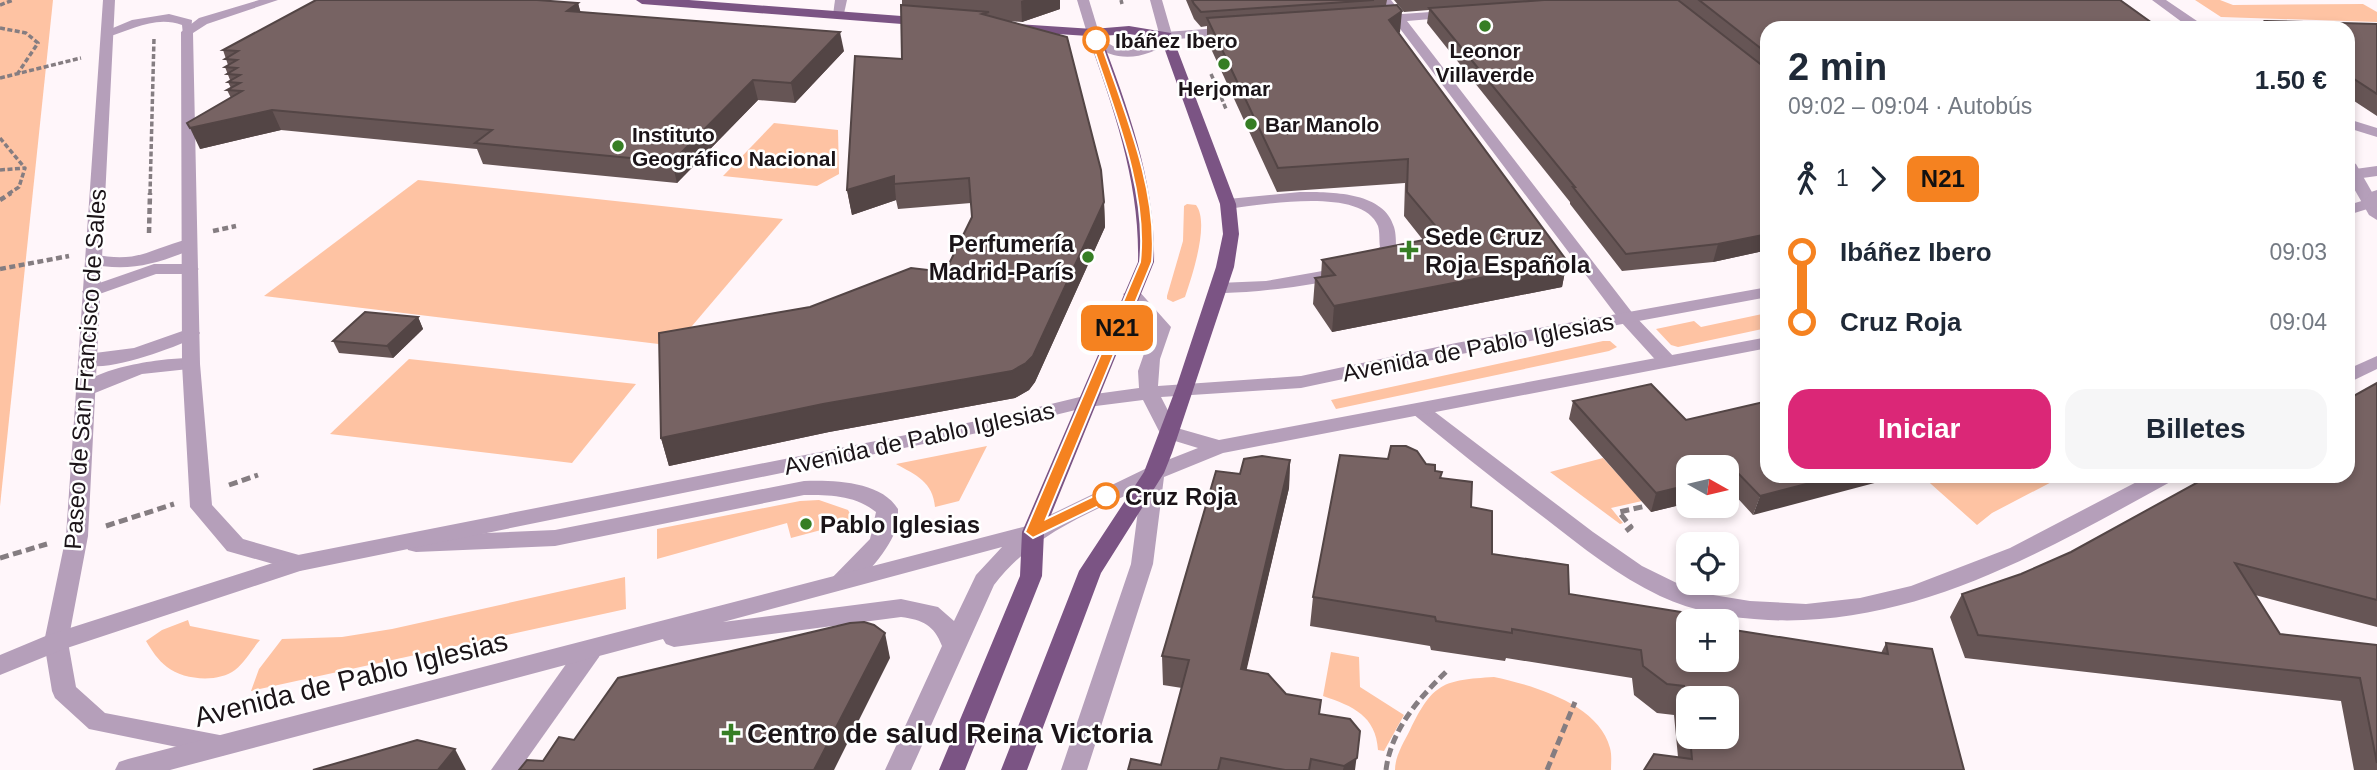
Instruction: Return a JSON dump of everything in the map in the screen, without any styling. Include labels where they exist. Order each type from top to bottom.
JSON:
[{"type":"main road","points":[[642,0],[738,4],[945,23]]},
{"type":"main road","points":[[1008,28],[1094,37],[1129,30],[1167,37],[1228,204],[1231,234],[1218,288],[1186,388],[1154,473],[1090,570],[1014,770]]},
{"type":"main road","points":[[952,770],[1031,576],[1033,532],[1146,262],[1146,214],[1127,135],[1094,37]]},
{"type":"street","name":"Paseo de San Francisco de Sales","points":[[109,0],[77,536],[56,642],[64,691],[98,722],[221,744]]},
{"type":"street","points":[[187,32],[203,21],[272,0]]},
{"type":"street","points":[[839,15],[841,0]]},
{"type":"street","points":[[1083,0],[1094,37],[1110,52],[1130,54],[1154,48],[1167,37],[1247,30]]},
{"type":"street","points":[[1156,0],[1167,37]]},
{"type":"street","points":[[1385,0],[1628,319],[1668,362]]},
{"type":"street","points":[[2158,0],[2188,21]]},
{"type":"street","points":[[1359,21],[1474,12]]},
{"type":"street","points":[[107,33],[161,18],[181,19],[188,23],[191,364],[201,507],[235,545],[298,563]]},
{"type":"street","points":[[2355,125],[2377,133]]},
{"type":"street","points":[[2355,171],[2377,171]]},
{"type":"street","points":[[2355,176],[2375,204],[2355,208]]},
{"type":"street","points":[[1218,288],[1276,285],[1365,267],[1388,249],[1389,239],[1380,215],[1357,200],[1333,197],[1228,204]]},
{"type":"street","points":[[93,259],[113,265],[135,264],[189,244]]},
{"type":"street","points":[[91,292],[153,269],[190,269]]},
{"type":"street","points":[[1132,294],[1162,327],[1146,371],[1148,393],[1169,432],[1219,447]]},
{"type":"street","name":"Avenida de Pablo Iglesias","points":[[0,665],[56,642],[298,563],[997,424],[1088,401],[1186,388],[1301,382],[1456,349],[1760,294]]},
{"type":"street","points":[[87,359],[118,359],[142,354],[191,333]]},
{"type":"street","name":"Avenida de Pablo Iglesias","points":[[128,770],[590,650],[948,552],[1033,532],[1154,473],[1219,447],[1760,344]]},
{"type":"street","points":[[2355,373],[2377,362]]},
{"type":"street","points":[[85,391],[128,370],[158,363],[191,364]]},
{"type":"street","points":[[1420,410],[1624,566],[1689,598],[1766,613],[1797,615],[1828,612],[1916,593],[1961,579],[2025,551],[2152,483]]},
{"type":"street","points":[[1074,770],[1142,564],[1154,473]]},
{"type":"street","name":"Avenida de Pablo Iglesias","points":[[404,544],[555,538],[804,488],[845,488],[874,499],[887,509],[888,524],[882,539],[866,559],[837,584]]},
{"type":"street","points":[[898,770],[984,581],[998,563],[1033,532]]},
{"type":"street","name":"Avenida de Pablo Iglesias","points":[[590,650],[901,608],[934,613],[945,623],[955,648]]},
{"type":"street","points":[[504,770],[590,650]]},
{"type":"path","points":[[0,3],[11,1]]},
{"type":"path","points":[[0,29],[20,30],[33,35],[38,43],[17,74]]},
{"type":"path","points":[[0,78],[106,53]]},
{"type":"path","points":[[1211,74],[1215,83]]},
{"type":"path","points":[[1221,97],[1226,108]]},
{"type":"path","points":[[0,138],[25,168]]},
{"type":"path","points":[[0,170],[25,168]]},
{"type":"path","points":[[0,200],[19,187],[25,168]]},
{"type":"path","points":[[0,269],[20,264]]},
{"type":"path","points":[[0,558],[77,536],[258,475]]},
{"type":"path","points":[[1626,531],[1631,527],[1619,512],[1646,506]]},
{"type":"path","points":[[1386,770],[1389,753],[1415,706],[1448,670]]},
{"type":"path","points":[[1547,770],[1574,702]]},
{"type":"shaded area","points":[[0,0],[53,0],[0,506]]},
{"type":"shaded area","points":[[2195,0],[2220,0],[2233,5],[2363,4],[2377,12],[2377,22],[2355,21],[2221,17]]},
{"type":"shaded area","points":[[774,123],[838,130],[839,174],[817,186],[723,176]]},
{"type":"shaded area","points":[[418,180],[783,219],[675,346],[264,296]]},
{"type":"shaded area","points":[[1196,205],[1200,213],[1201,236],[1185,297],[1173,302],[1167,299],[1167,296],[1183,241],[1184,206]]},
{"type":"shaded area","points":[[1760,314],[1760,329],[1678,347],[1671,345],[1656,329],[1694,321],[1701,327]]},
{"type":"shaded area","points":[[1610,341],[1617,347],[1609,351],[1336,409],[1331,400]]},
{"type":"shaded area","points":[[409,359],[636,384],[572,463],[330,434]]},
{"type":"shaded area","points":[[987,446],[959,501],[935,507],[934,498],[927,485],[896,464]]},
{"type":"shaded area","points":[[1603,458],[1642,501],[1611,508],[1623,523],[1620,524],[1550,472]]},
{"type":"shaded area","points":[[1930,483],[2050,483],[1992,513],[1977,525]]},
{"type":"shaded area","points":[[819,500],[848,510],[856,530],[820,514],[821,530],[791,538],[787,523],[657,559],[657,529],[800,501]]},
{"type":"shaded area","points":[[625,577],[626,609],[251,691],[259,669],[282,639],[342,637],[392,629]]},
{"type":"shaded area","points":[[188,620],[190,626],[260,640],[242,663],[228,674],[210,678],[182,675],[164,664],[146,641],[162,630]]},
{"type":"shaded area","points":[[1331,652],[1359,657],[1360,687],[1404,715],[1384,751],[1378,750],[1373,729],[1361,714],[1323,696]]},
{"type":"shaded area","points":[[1494,677],[1545,691],[1593,719],[1610,748],[1611,770],[1395,770],[1403,744],[1418,714],[1433,693],[1451,683]]},
{"type":"building","points":[[316,0],[537,0],[578,3],[567,11],[840,32],[791,83],[753,80],[672,162],[475,143],[492,130],[272,110],[190,128],[187,123],[242,91],[227,90],[240,83],[228,82],[240,75],[227,74],[237,68],[225,67],[237,60],[225,59],[238,51],[223,50]]},
{"type":"building","points":[[1192,0],[1374,0],[1201,12]]},
{"type":"building","points":[[1544,0],[1678,0],[1760,64],[1760,236],[1718,244],[1626,254],[1429,8]]},
{"type":"building","points":[[1699,0],[2120,0],[2149,21],[1760,21],[1760,48]]},
{"type":"building","points":[[901,5],[989,12],[982,14],[1067,37],[1101,170],[1104,202],[1033,356],[1012,371],[823,404],[661,438],[659,333],[810,307],[911,268],[945,272],[972,217],[969,178],[894,184],[894,176],[847,190],[855,56],[902,59]]},
{"type":"building","points":[[1397,5],[1402,11],[1389,20],[1567,261],[1334,306],[1315,278],[1335,275],[1322,260],[1444,236],[1407,192],[1408,159],[1278,168],[1207,18]]},
{"type":"building","points":[[2355,23],[2377,24],[2377,94],[2355,80]]},
{"type":"building","points":[[365,312],[418,317],[387,346],[333,341]]},
{"type":"building","points":[[2377,383],[2377,600],[2235,563],[2280,634],[2377,645],[2377,763],[2360,678],[1978,635],[1962,594],[2021,574],[2071,552],[2196,483],[2355,483],[2355,395]]},
{"type":"building","points":[[1651,384],[1686,420],[1760,403],[1760,483],[1810,483],[1760,496],[1740,475],[1740,455],[1676,455],[1676,488],[1656,493],[1573,401]]},
{"type":"building","points":[[1391,446],[1406,446],[1417,451],[1426,464],[1435,465],[1435,471],[1442,472],[1440,478],[1472,482],[1471,507],[1492,511],[1492,554],[1568,565],[1569,594],[1676,611],[1676,672],[1739,672],[1739,631],[1888,654],[1886,643],[1932,649],[1964,770],[1644,770],[1654,754],[1692,759],[1691,749],[1739,749],[1739,686],[1667,684],[1643,666],[1641,650],[1512,629],[1512,633],[1436,621],[1435,617],[1313,597],[1340,455],[1388,459]]},
{"type":"building","points":[[1262,456],[1290,460],[1241,669],[1268,674],[1286,694],[1321,700],[1319,714],[1350,719],[1360,731],[1357,758],[1344,766],[1311,759],[1309,770],[1285,770],[1221,758],[1218,770],[1128,770],[1131,759],[1161,765],[1189,660],[1162,656],[1216,471],[1240,474],[1244,459]]},
{"type":"building","name":"Centro de salud Reina Victoria","points":[[864,622],[885,633],[814,770],[519,770],[527,760],[543,761],[559,737],[574,740],[618,678],[850,623]]},
{"type":"building","points":[[417,740],[455,749],[438,770],[313,770]]},
{"type":"bus line","name":"N21","points":[[1096,40],[1127,135],[1140,187],[1146,214],[1146,262],[1033,532],[1106,496]]},
{"type":"place","name":"Leonor Villaverde","points":[[1485,26]]},
{"type":"place","name":"Ibáñez Ibero","points":[[1096,40]]},
{"type":"place","name":"Herjomar","points":[[1224,64]]},
{"type":"place","name":"Bar Manolo","points":[[1251,124]]},
{"type":"place","name":"Instituto Geográfico Nacional","points":[[618,146]]},
{"type":"place","name":"Sede Cruz Roja Española","points":[[1409,250]]},
{"type":"place","name":"Perfumería Madrid-París","points":[[1088,257]]},
{"type":"place","name":"Cruz Roja","points":[[1106,496]]},
{"type":"place","name":"Pablo Iglesias","points":[[806,524]]},
{"type":"place","name":"Centro de salud Reina Victoria","points":[[731,733]]}]
